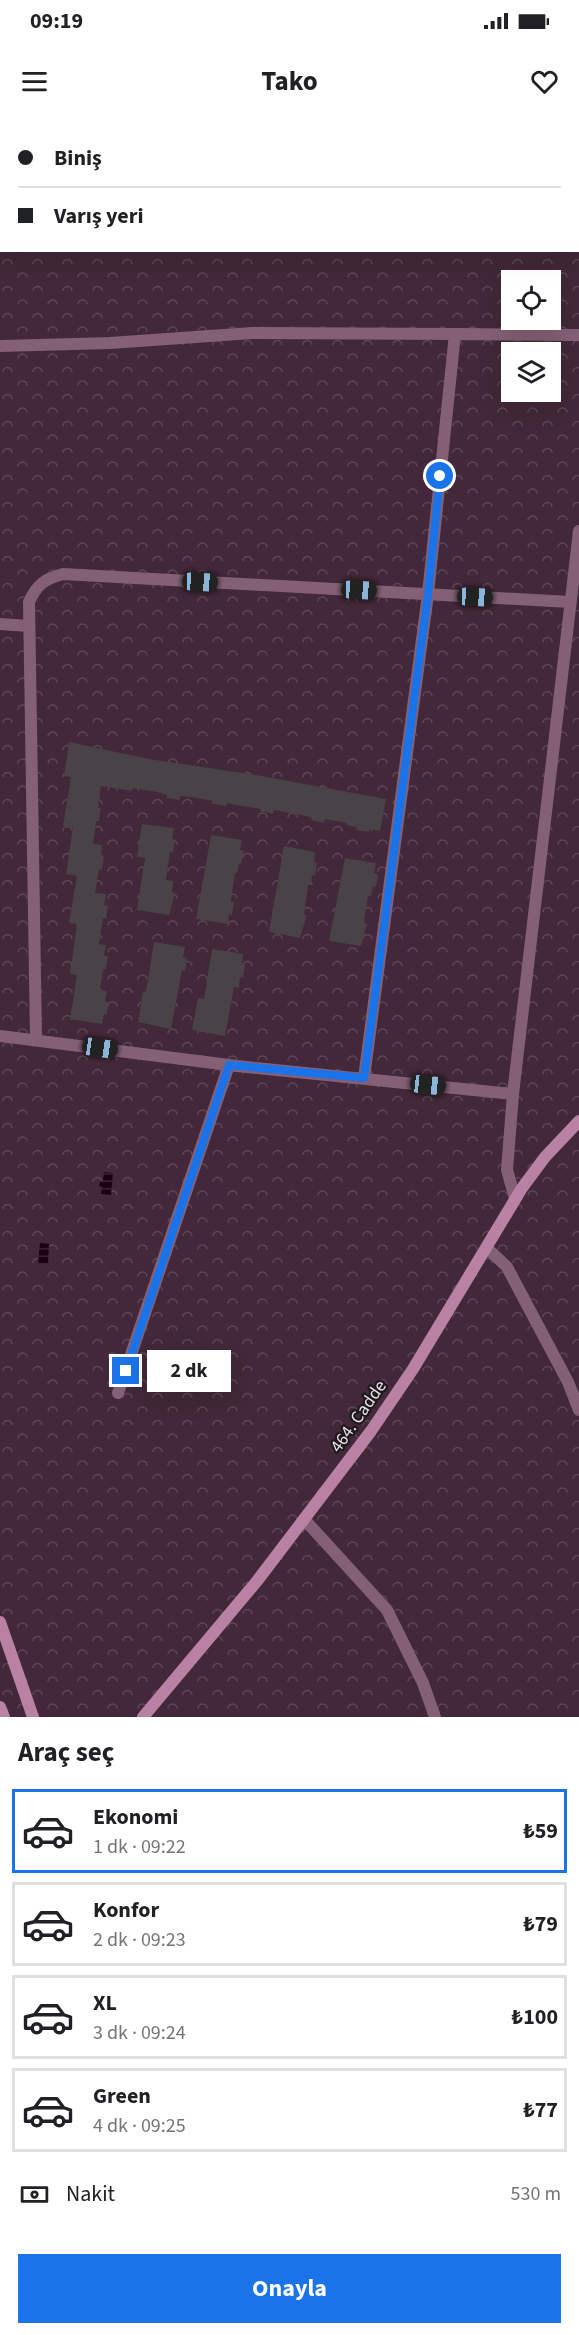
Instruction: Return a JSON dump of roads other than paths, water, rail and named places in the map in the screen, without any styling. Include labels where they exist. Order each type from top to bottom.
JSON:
[{"type":"street","points":[[0,346],[110,343],[252,333],[579,335]]},
{"type":"street","points":[[364,1078],[428,594],[455,334]]},
{"type":"street","points":[[515,1198],[507,1170],[513,1094],[579,531]]},
{"type":"street","points":[[36,1039],[29,626],[30,602],[34,590],[45,579],[63,574],[570,602]]},
{"type":"street","points":[[0,624],[29,626]]},
{"type":"street","points":[[0,1036],[229,1065],[513,1094]]},
{"type":"street","points":[[118,1393],[229,1065]]},
{"type":"street","name":"464. Cadde","points":[[143,1717],[256,1581],[371,1431],[414,1370],[515,1198],[545,1157],[579,1120]]},
{"type":"street","points":[[487,1248],[507,1266],[568,1382],[579,1410]]},
{"type":"street","points":[[304,1519],[387,1610],[423,1683],[435,1717]]},
{"type":"street","points":[[0,1622],[33,1717]]},
{"type":"street","points":[[0,1707],[4,1717]]}]
